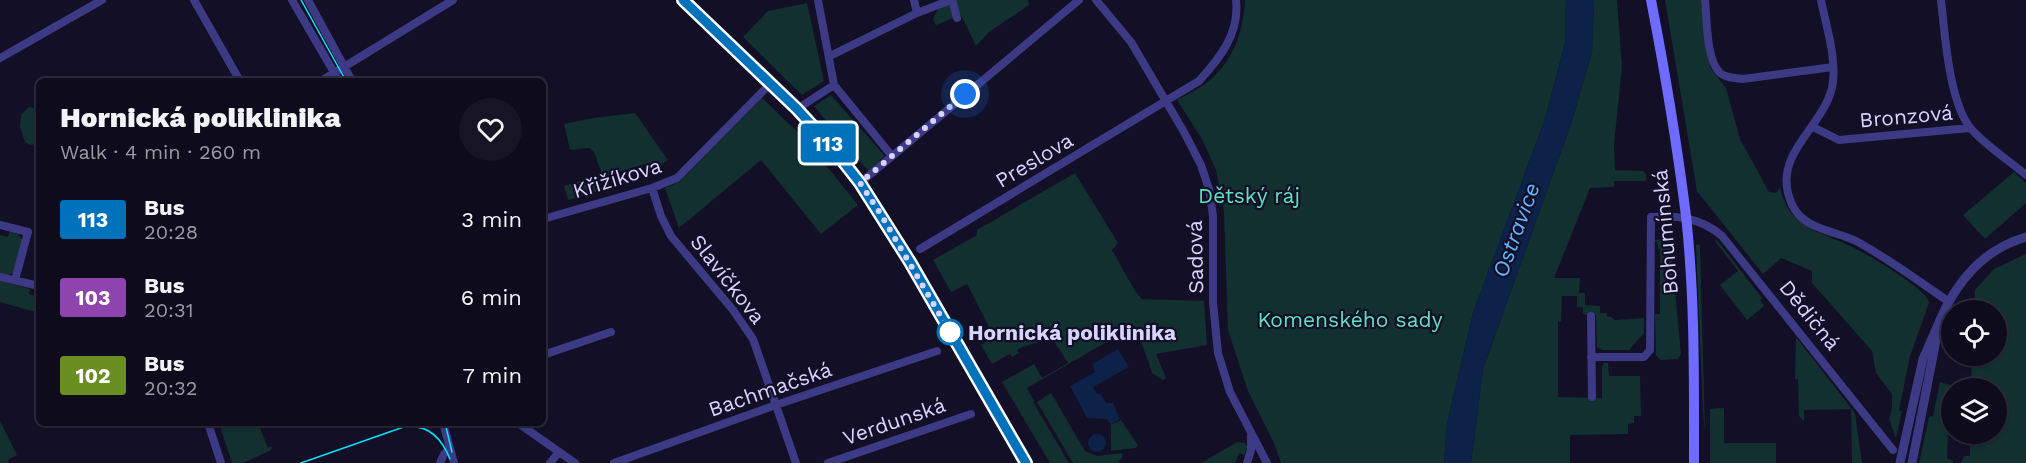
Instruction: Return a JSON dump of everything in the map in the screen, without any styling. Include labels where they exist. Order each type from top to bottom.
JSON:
[{"type":"main road","name":"Bohumínská","points":[[1651,0],[1670,95],[1686,218],[1692,315],[1694,463]]},
{"type":"street","points":[[0,58],[102,0]]},
{"type":"street","points":[[194,0],[238,78]]},
{"type":"street","points":[[292,0],[337,78]]},
{"type":"street","points":[[308,0],[351,78]]},
{"type":"street","points":[[326,78],[453,0]]},
{"type":"street","points":[[684,0],[797,109],[826,140],[860,183],[910,262],[1026,463]]},
{"type":"street","points":[[818,0],[834,86],[892,156]]},
{"type":"street","points":[[914,0],[917,13]]},
{"type":"street","points":[[830,56],[917,13],[951,0],[957,18]]},
{"type":"street","points":[[860,183],[1079,0]]},
{"type":"street","name":"Sadová","points":[[1096,0],[1131,42],[1201,165],[1209,189],[1213,216],[1214,303],[1218,353],[1230,392],[1267,463]]},
{"type":"street","name":"Preslova","points":[[920,249],[1199,81],[1219,60],[1232,35],[1236,0]]},
{"type":"street","points":[[1705,0],[1710,53],[1715,67],[1721,74],[1743,79],[1833,67]]},
{"type":"street","points":[[1821,0],[1833,67],[1833,81],[1813,127],[1791,157],[1787,168],[1787,191],[1791,202],[1798,214],[1810,223],[1853,240],[1946,300]]},
{"type":"street","points":[[1941,0],[1953,85],[1960,109],[1971,128]]},
{"type":"street","name":"Křižíkova","points":[[546,218],[652,188],[676,178],[771,83]]},
{"type":"street","points":[[797,109],[834,86]]},
{"type":"street","name":"Bronzová","points":[[1813,127],[1839,140],[1971,128],[2026,175]]},
{"type":"street","name":"Slavíčkova","points":[[652,188],[661,216],[671,236],[753,339],[796,463]]},
{"type":"street","points":[[1591,357],[1644,357],[1650,350],[1651,217],[1686,218]]},
{"type":"street","name":"Dědičná","points":[[1686,218],[1706,224],[1722,236],[1893,450]]},
{"type":"street","points":[[0,225],[28,232],[15,280]]},
{"type":"street","points":[[1949,300],[1980,261],[2001,247],[2026,237]]},
{"type":"street","points":[[0,277],[36,285]]},
{"type":"street","points":[[1591,316],[1592,397]]},
{"type":"street","points":[[1900,463],[1923,359],[1940,320]]},
{"type":"street","points":[[1912,463],[1940,320]]},
{"type":"street","points":[[546,355],[611,332]]},
{"type":"street","name":"Bachmačská","points":[[614,463],[937,351]]},
{"type":"street","name":"Verdunská","points":[[828,463],[971,414]]},
{"type":"street","points":[[209,426],[221,463]]},
{"type":"street","points":[[444,426],[454,463]]},
{"type":"street","points":[[522,426],[575,463]]},
{"type":"street","points":[[1247,463],[1251,450],[1251,433]]},
{"type":"street","points":[[440,463],[444,454],[449,450]]},
{"type":"street","points":[[550,463],[559,452]]},
{"type":"green space","points":[[942,0],[1028,0],[1029,5],[989,32],[976,46],[961,15],[936,25],[933,19]]},
{"type":"green space","name":"Komenského sady","points":[[1245,0],[1566,0],[1565,43],[1545,119],[1473,313],[1447,423],[1444,463],[1281,463],[1274,443],[1248,391],[1228,330],[1224,212],[1216,170],[1202,139],[1177,100],[1203,86],[1230,57],[1242,24]]},
{"type":"green space","points":[[1594,0],[1617,0],[1622,67],[1614,144],[1615,170],[1643,171],[1646,174],[1646,181],[1614,181],[1614,187],[1590,188],[1554,278],[1580,278],[1579,293],[1585,293],[1585,305],[1600,306],[1600,313],[1607,313],[1607,317],[1615,320],[1644,318],[1644,333],[1629,350],[1602,350],[1597,347],[1596,315],[1585,315],[1583,307],[1577,307],[1577,296],[1562,296],[1561,321],[1558,322],[1558,397],[1602,398],[1602,367],[1604,363],[1608,363],[1609,376],[1640,376],[1641,416],[1634,416],[1634,423],[1628,424],[1628,434],[1570,435],[1570,463],[1471,463],[1483,369],[1571,124],[1592,52]]},
{"type":"green space","points":[[1665,0],[1701,0],[1707,55],[1711,69],[1726,88],[1740,139],[1769,192],[1776,193],[1780,187],[1790,211],[1806,226],[1880,262],[1913,285],[1927,298],[1929,303],[1910,356],[1896,438],[1889,419],[1892,394],[1876,373],[1872,351],[1812,283],[1812,271],[1781,258],[1763,274],[1697,191]]},
{"type":"green space","points":[[807,3],[824,81],[802,95],[743,37],[768,11]]},
{"type":"green space","points":[[831,95],[885,156],[868,171],[814,106]]},
{"type":"green space","points":[[762,98],[804,138],[858,205],[821,234],[761,160],[679,228],[665,188],[679,182]]},
{"type":"green space","points":[[29,107],[36,108],[36,144],[30,145],[25,142],[20,127],[21,115]]},
{"type":"green space","points":[[635,113],[668,160],[648,172],[645,164],[598,178],[601,190],[568,200],[564,186],[602,174],[594,152],[589,148],[570,150],[564,124]]},
{"type":"green space","points":[[2014,172],[2026,183],[2026,203],[1985,239],[1963,215]]},
{"type":"green space","points":[[1075,173],[1118,243],[1112,250],[1142,299],[1204,301],[1207,345],[1156,354],[1166,378],[1163,380],[1152,373],[1134,326],[1027,388],[1069,463],[1050,463],[1002,382],[1034,364],[1042,378],[1068,363],[1052,338],[1021,348],[1017,350],[1019,353],[1012,357],[1010,354],[992,364],[981,345],[994,337],[967,284],[951,292],[933,260],[977,235],[977,230]]},
{"type":"green space","points":[[10,231],[19,235],[23,241],[14,273],[0,274],[0,235],[8,237]]},
{"type":"green space","points":[[1670,239],[1681,354],[1678,359],[1660,360],[1656,355],[1655,314],[1660,314],[1660,249],[1654,240]]},
{"type":"green space","points":[[1717,240],[1762,298],[1760,300],[1764,306],[1747,320],[1720,285],[1738,271],[1715,241]]},
{"type":"green space","points":[[1696,245],[1700,245],[1705,431],[1703,411]]},
{"type":"green space","points":[[2026,254],[2026,463],[1961,463],[1964,456],[1970,456],[1970,444],[2007,444],[2007,378],[1971,378],[1972,366],[2007,366],[2007,300],[1974,300],[1975,290],[1994,269]]},
{"type":"green space","points":[[0,281],[30,289],[29,294],[36,296],[36,312],[0,302]]},
{"type":"green space","points":[[1796,337],[1855,413],[1862,463],[1852,463],[1851,409],[1804,410],[1804,421],[1799,416],[1798,379],[1795,379]]},
{"type":"green space","points":[[1940,382],[1941,444],[1948,444],[1947,458],[1953,463],[1919,463],[1929,417],[1933,416]]},
{"type":"green space","points":[[1051,393],[1085,451],[1097,456],[1121,453],[1123,456],[1118,463],[1073,463],[1037,402]]},
{"type":"green space","points":[[1724,408],[1724,443],[1776,443],[1776,463],[1710,463],[1710,409]]},
{"type":"green space","points":[[1121,420],[1138,445],[1136,448],[1111,451],[1111,425]]},
{"type":"green space","points":[[0,421],[17,455],[8,460],[9,463],[0,463]]},
{"type":"green space","points":[[220,426],[259,426],[268,448],[272,446],[271,450],[243,463],[232,463]]},
{"type":"green space","points":[[1237,442],[1245,443],[1247,447],[1245,455],[1239,453],[1235,463],[1201,463]]},
{"type":"water","name":"Ostravice","points":[[1566,0],[1594,0],[1592,52],[1571,124],[1483,369],[1471,463],[1444,463],[1447,423],[1473,313],[1545,119],[1565,43]]},
{"type":"water","points":[[1118,349],[1129,367],[1093,387],[1106,403],[1113,403],[1120,419],[1111,425],[1107,419],[1087,418],[1070,386],[1095,372],[1092,364]]},
{"type":"water","points":[[1093,434],[1101,434],[1106,439],[1104,450],[1093,452],[1088,447],[1088,439]]},
{"type":"tram line","points":[[301,0],[344,78]]},
{"type":"tram line","points":[[301,463],[406,426]]},
{"type":"tram line","points":[[446,426],[452,452]]},
{"type":"tram line","points":[[406,427],[421,428],[434,434],[450,459]]},
{"type":"bus line","name":"113","points":[[683,0],[797,109],[831,146],[860,183],[910,262],[1026,463]]},
{"type":"place","name":"Hornická poliklinika","points":[[950,332]]},
{"type":"route","points":[[950,332],[910,262],[860,183],[965,94]]},
{"type":"park label","name":"Dětský ráj","points":[[1249,195]]}]
